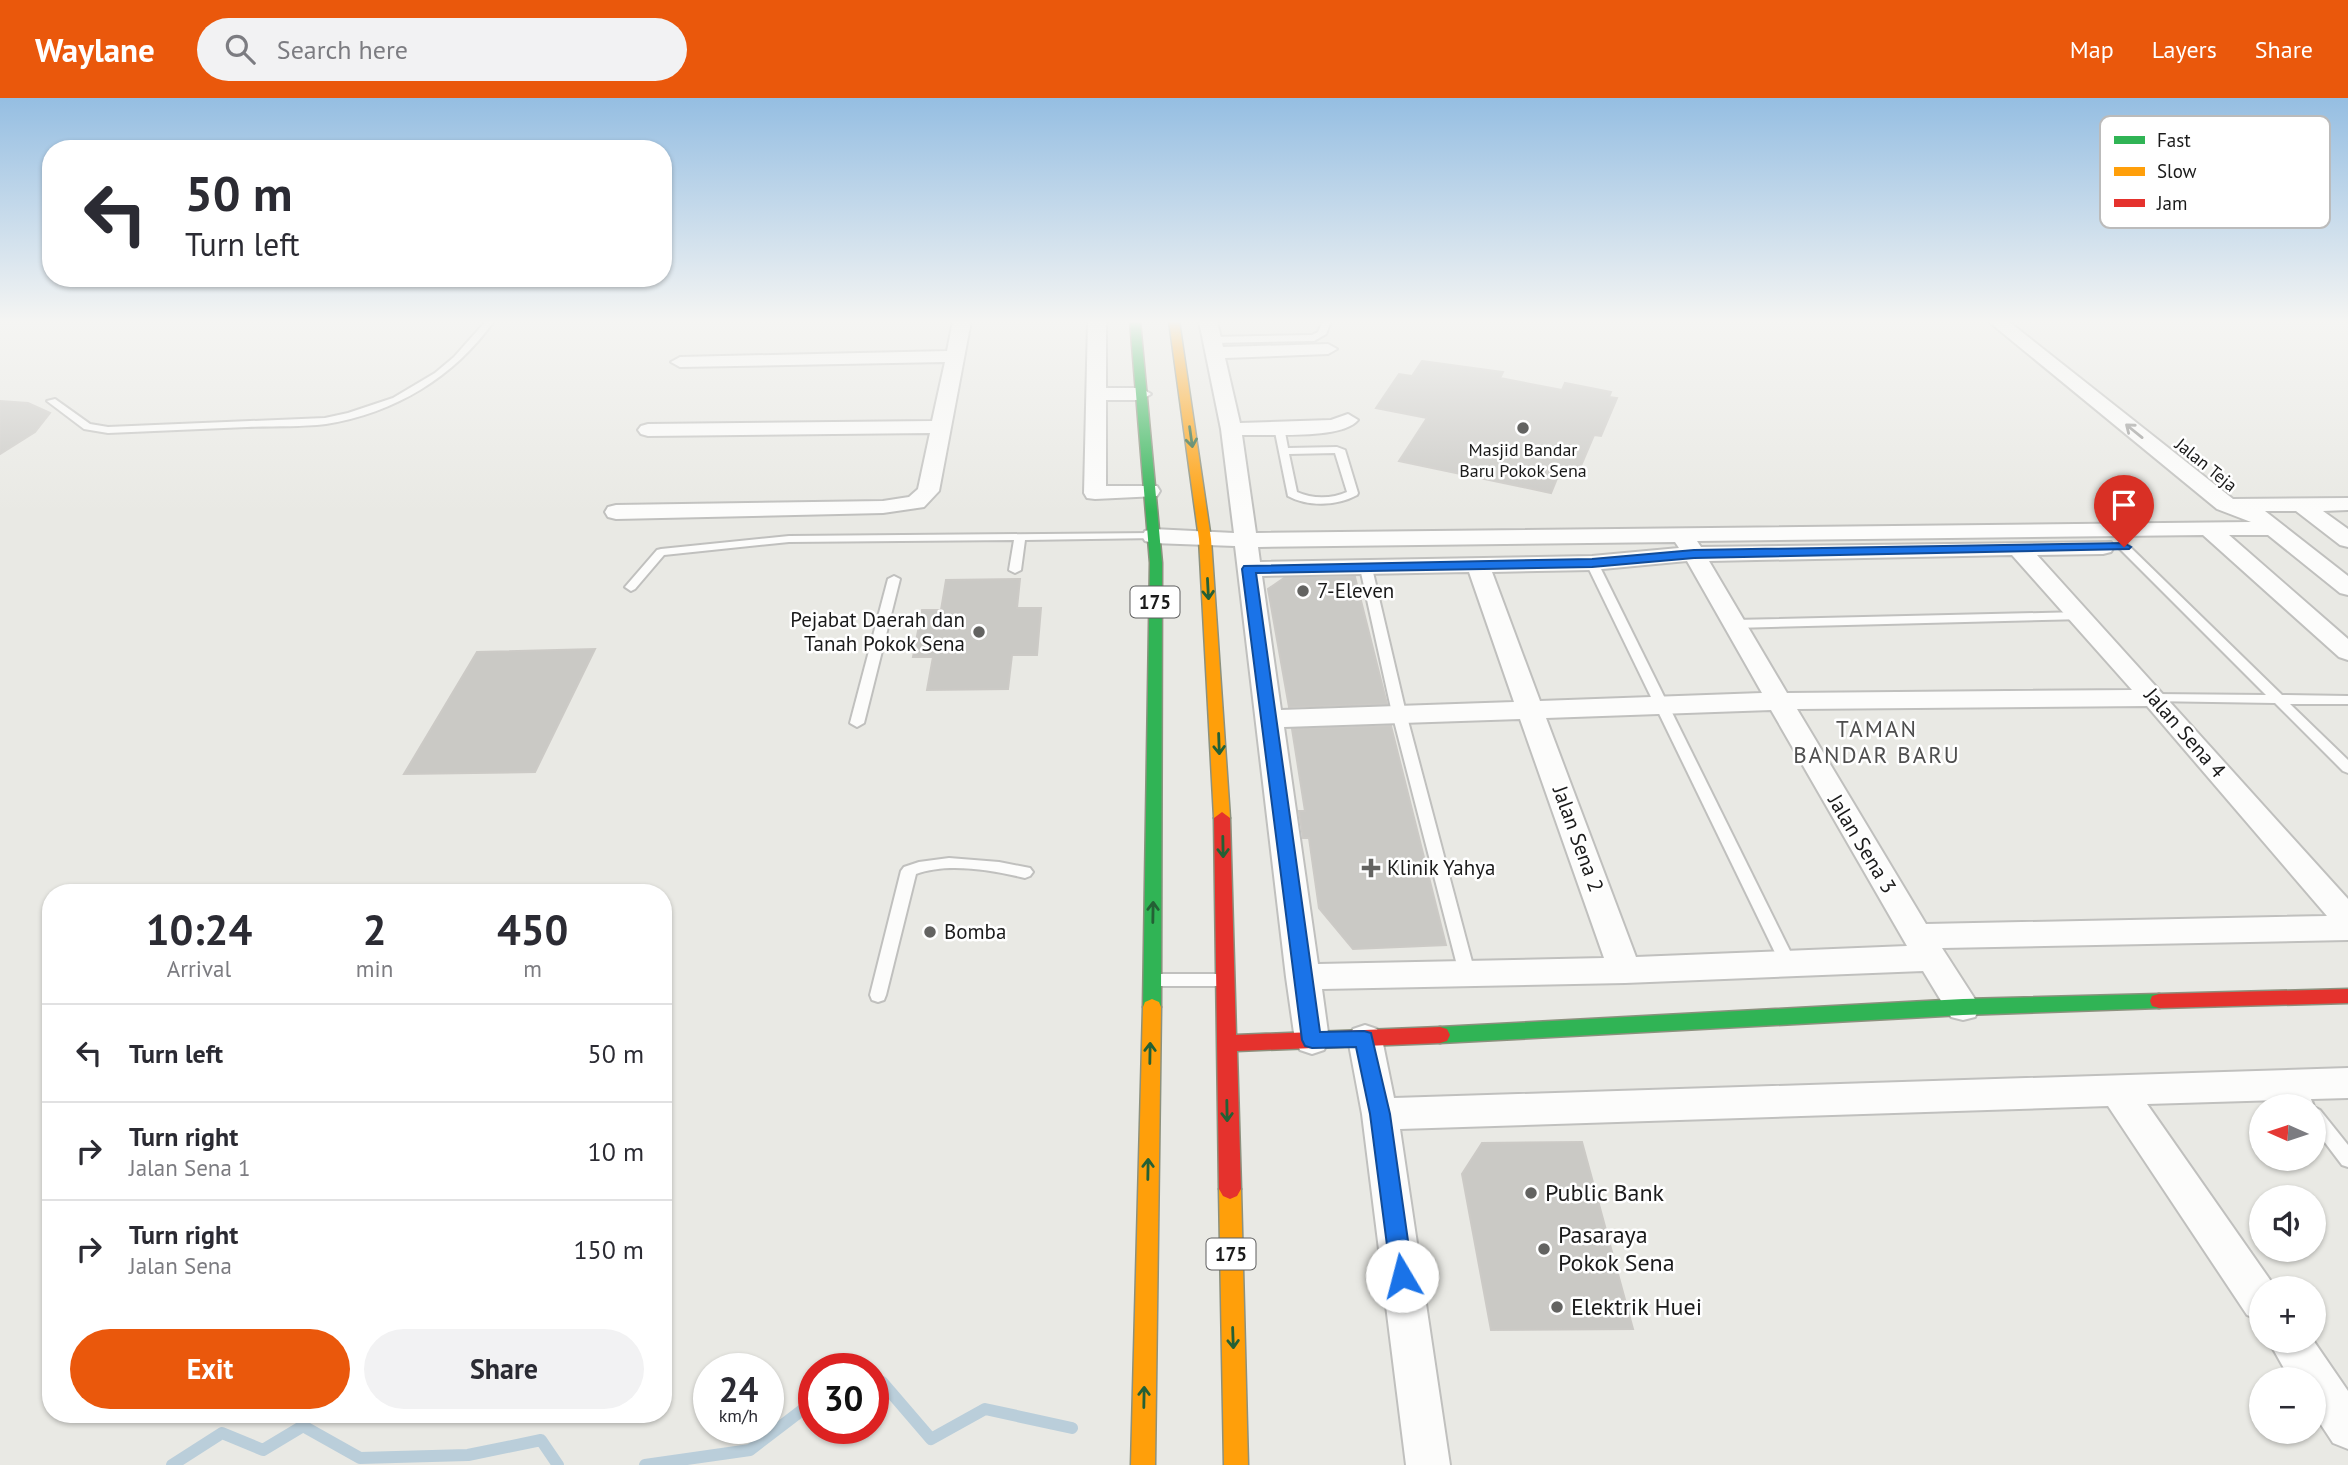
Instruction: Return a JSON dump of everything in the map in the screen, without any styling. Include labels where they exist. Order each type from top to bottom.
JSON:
[{"type":"main road","name":"175","points":[[1140,385],[1153,537],[1156,721],[1143,1465]]},
{"type":"main road","name":"175","points":[[1183,385],[1205,539],[1222,798],[1236,1465]]},
{"type":"main road","points":[[1226,1043],[1364,1039],[1963,1007],[2348,996]]},
{"type":"street","points":[[617,512],[906,505],[916,502],[928,491],[949,385]]},
{"type":"street","points":[[1097,385],[1095,493],[1149,491]]},
{"type":"street","points":[[1221,385],[1231,429],[1312,1040]]},
{"type":"street","name":"Jalan Teja","points":[[2076,385],[2225,504],[2262,516]]},
{"type":"street","name":"Jalan Teja","points":[[2103,385],[2348,588]]},
{"type":"street","points":[[1097,394],[1141,394]]},
{"type":"street","points":[[1231,429],[1334,426],[1348,420]]},
{"type":"street","points":[[648,430],[941,427]]},
{"type":"street","points":[[1249,569],[1592,563],[1688,543],[2207,527],[2302,505],[2348,504]]},
{"type":"street","points":[[2302,505],[2348,540]]},
{"type":"street","points":[[2207,527],[2348,652]]},
{"type":"street","points":[[1153,537],[2019,549],[2228,545]]},
{"type":"street","name":"Jalan Sena 3","points":[[1688,543],[1777,701],[1924,947],[1963,1007]]},
{"type":"street","name":"Jalan Sena 4","points":[[2019,549],[2154,698],[2348,920]]},
{"type":"street","name":"Jalan Sena 2","points":[[1478,566],[1625,970]]},
{"type":"street","points":[[1268,719],[1777,701],[2154,698]]},
{"type":"street","points":[[1302,977],[1625,970],[1788,963],[1924,947],[2348,928]]},
{"type":"street","points":[[1364,1039],[1380,1114],[1428,1465]]},
{"type":"street","points":[[2301,1094],[2348,1083]]},
{"type":"street","points":[[1380,1114],[2116,1089],[2267,1094]]},
{"type":"street","points":[[2116,1089],[2249,1283]]},
{"type":"street","points":[[2297,1353],[2348,1428]]},
{"type":"lane","points":[[52,401],[87,427],[108,430],[298,422],[355,416],[394,402],[425,385]]},
{"type":"lane","points":[[1279,427],[1292,494],[1297,497],[1338,498],[1351,496],[1353,493],[1341,452],[1284,451]]},
{"type":"lane","points":[[1015,570],[1020,537]]},
{"type":"lane","points":[[631,587],[661,552],[789,539],[1153,537]]},
{"type":"lane","points":[[2124,547],[2348,768]]},
{"type":"lane","points":[[1592,563],[1788,963]]},
{"type":"lane","points":[[1366,568],[1399,713],[1467,973]]},
{"type":"lane","points":[[857,723],[894,579]]},
{"type":"lane","points":[[1734,624],[2081,616]]},
{"type":"lane","points":[[2154,698],[2348,700]]},
{"type":"lane","points":[[878,995],[909,871],[922,865],[1000,866],[1025,872]]},
{"type":"lane","points":[[1151,980],[1225,981]]},
{"type":"lane","points":[[2326,1131],[2348,1159]]},
{"type":"building","name":"Masjid Bandar Baru Pokok Sena","points":[[1392,385],[1535,385],[1562,390],[1564,385],[1574,385],[1611,392],[1609,397],[1617,398],[1601,436],[1594,435],[1577,475],[1560,471],[1551,493],[1399,461],[1427,418],[1376,408]]},
{"type":"building","points":[[0,401],[28,403],[50,413],[35,432],[0,454]]},
{"type":"building","points":[[1355,577],[1387,704],[1289,707],[1268,589],[1284,578]]},
{"type":"building","name":"Pejabat Daerah dan Tanah Pokok Sena","points":[[1020,579],[1017,608],[1041,608],[1037,655],[1012,655],[1008,689],[927,690],[933,657],[913,657],[922,610],[941,610],[946,580]]},
{"type":"building","points":[[595,649],[535,772],[404,774],[477,652]]},
{"type":"building","points":[[1391,726],[1446,945],[1353,949],[1319,908],[1309,838],[1303,838],[1299,811],[1305,811],[1292,729]]},
{"type":"building","points":[[1582,1142],[1633,1329],[1491,1330],[1462,1174],[1482,1143]]},
{"type":"waterway","points":[[889,1390],[931,1439],[985,1409],[1072,1428]]},
{"type":"waterway","points":[[645,1465],[750,1450],[798,1413]]},
{"type":"waterway","points":[[172,1465],[222,1433],[263,1450],[303,1426],[360,1458],[468,1455],[541,1440],[558,1465]]},
{"type":"traffic: fast","points":[[1141,385],[1156,563],[1152,1007]]},
{"type":"traffic: fast","points":[[1440,1035],[1963,1007],[2159,1001]]},
{"type":"traffic: slow","points":[[1183,385],[1205,539],[1222,818]]},
{"type":"traffic: slow","points":[[1143,1465],[1152,1007]]},
{"type":"traffic: slow","points":[[1230,1189],[1236,1465]]},
{"type":"traffic: jam","points":[[1222,818],[1230,1189]]},
{"type":"traffic: jam","points":[[2159,1001],[2348,996]]},
{"type":"traffic: jam","points":[[1226,1043],[1440,1035]]},
{"type":"place","name":"Masjid Bandar Baru Pokok Sena","points":[[1523,428]]},
{"type":"place","name":"7-Eleven","points":[[1303,591]]},
{"type":"place","name":"Pejabat Daerah dan Tanah Pokok Sena","points":[[979,632]]},
{"type":"place","name":"Klinik Yahya","points":[[1371,868]]},
{"type":"place","name":"Bomba","points":[[930,932]]},
{"type":"place","name":"Public Bank","points":[[1531,1193]]},
{"type":"place","name":"Pasaraya Pokok Sena","points":[[1544,1249]]},
{"type":"place","name":"Elektrik Huei","points":[[1557,1307]]},
{"type":"district","name":"TAMAN BANDAR BARU","points":[[1877,742]]},
{"type":"route","points":[[1402,1276],[1380,1114],[1364,1039],[1312,1040],[1249,569],[1592,563],[1694,554],[2124,547]]}]
